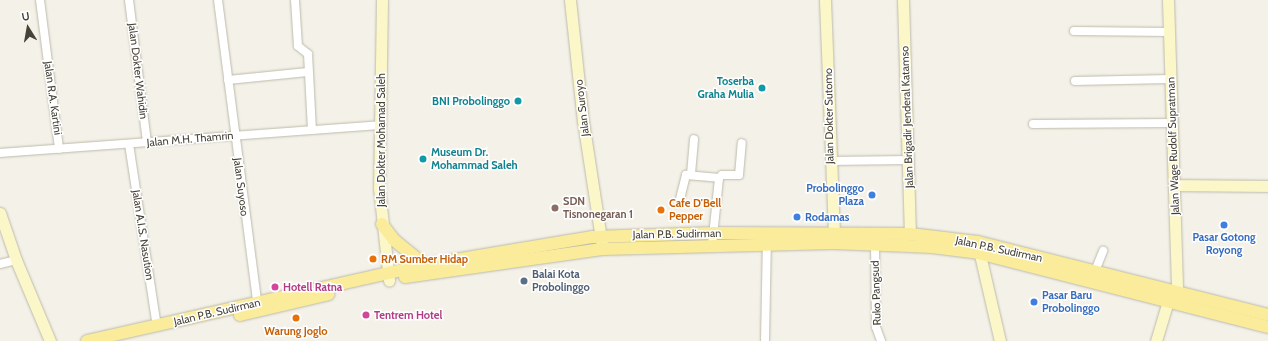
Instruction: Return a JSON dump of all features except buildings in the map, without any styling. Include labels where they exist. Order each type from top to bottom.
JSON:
[{"type":"main road","name":"Jalan Dokter Mohamad Saleh","points":[[382,0],[379,126],[382,224],[388,277]]},
{"type":"main road","name":"Jalan Suroyo","points":[[570,0],[596,217],[597,249]]},
{"type":"main road","name":"Jalan Dokter Sutomo","points":[[825,0],[830,161],[834,233]]},
{"type":"main road","name":"Jalan Brigadir Jenderal Katamso","points":[[903,0],[910,234]]},
{"type":"main road","name":"Jalan Wage Rudolf Supratman","points":[[1168,0],[1175,185],[1177,292]]},
{"type":"main road","points":[[1175,185],[1268,186]]},
{"type":"main road","points":[[0,213],[16,260],[50,341]]},
{"type":"main road","points":[[382,224],[394,240],[425,265]]},
{"type":"main road","name":"Jalan P.B. Sudirman","points":[[87,341],[257,302],[388,277],[524,255],[597,237],[714,233],[767,239],[978,248],[1268,327]]},
{"type":"main road","name":"Jalan P.B. Sudirman","points":[[121,341],[388,277],[425,265],[597,249],[712,246],[834,233],[910,234],[1095,271],[1268,315]]},
{"type":"main road","points":[[978,248],[1000,341]]},
{"type":"main road","points":[[1156,341],[1168,301]]},
{"type":"street","name":"Jalan R.A. Kartini","points":[[40,0],[60,149]]},
{"type":"street","name":"Jalan Dokter Wahidin","points":[[129,0],[147,142]]},
{"type":"street","name":"Jalan Suyoso","points":[[218,0],[257,302]]},
{"type":"street","points":[[295,0],[298,46],[300,50],[307,52],[312,130]]},
{"type":"street","points":[[1074,31],[1169,32]]},
{"type":"street","points":[[228,80],[308,72]]},
{"type":"street","points":[[1075,81],[1170,79]]},
{"type":"street","points":[[1033,124],[1173,123]]},
{"type":"street","name":"Jalan M.H. Thamrin","points":[[0,153],[235,135],[379,126]]},
{"type":"street","points":[[691,174],[694,139]]},
{"type":"street","points":[[680,200],[683,180],[691,174],[719,178],[722,175],[739,175],[742,143]]},
{"type":"street","name":"Jalan A.I.S. Nasution","points":[[129,144],[157,326]]},
{"type":"street","points":[[830,161],[908,160]]},
{"type":"street","points":[[712,246],[719,178]]},
{"type":"street","points":[[765,341],[767,239]]},
{"type":"street","name":"Ruko Pangsud","points":[[875,244],[876,327],[881,341]]},
{"type":"street","points":[[1095,271],[1103,251]]},
{"type":"street","points":[[0,264],[16,260]]},
{"type":"place","name":"Toserba Graha Mulia","points":[[762,88]]},
{"type":"place","name":"BNI Probolinggo","points":[[518,101]]},
{"type":"place","name":"Museum Dr. Mohammad Saleh","points":[[423,159]]},
{"type":"place","name":"Probolinggo Plaza","points":[[872,195]]},
{"type":"place","name":"SDN Tisnonegaran 1","points":[[555,208]]},
{"type":"place","name":"Cafe D'Bell Pepper","points":[[661,210]]},
{"type":"place","name":"Rodamas","points":[[797,217]]},
{"type":"place","name":"Pasar Gotong Royong","points":[[1224,225]]},
{"type":"place","name":"RM Sumber Hidap","points":[[373,259]]},
{"type":"place","name":"Balai Kota Probolinggo","points":[[524,281]]},
{"type":"place","name":"Hotell Ratna","points":[[275,287]]},
{"type":"place","name":"Pasar Baru Probolinggo","points":[[1034,302]]},
{"type":"place","name":"Tentrem Hotel","points":[[366,315]]},
{"type":"place","name":"Warung Joglo","points":[[296,318]]}]
